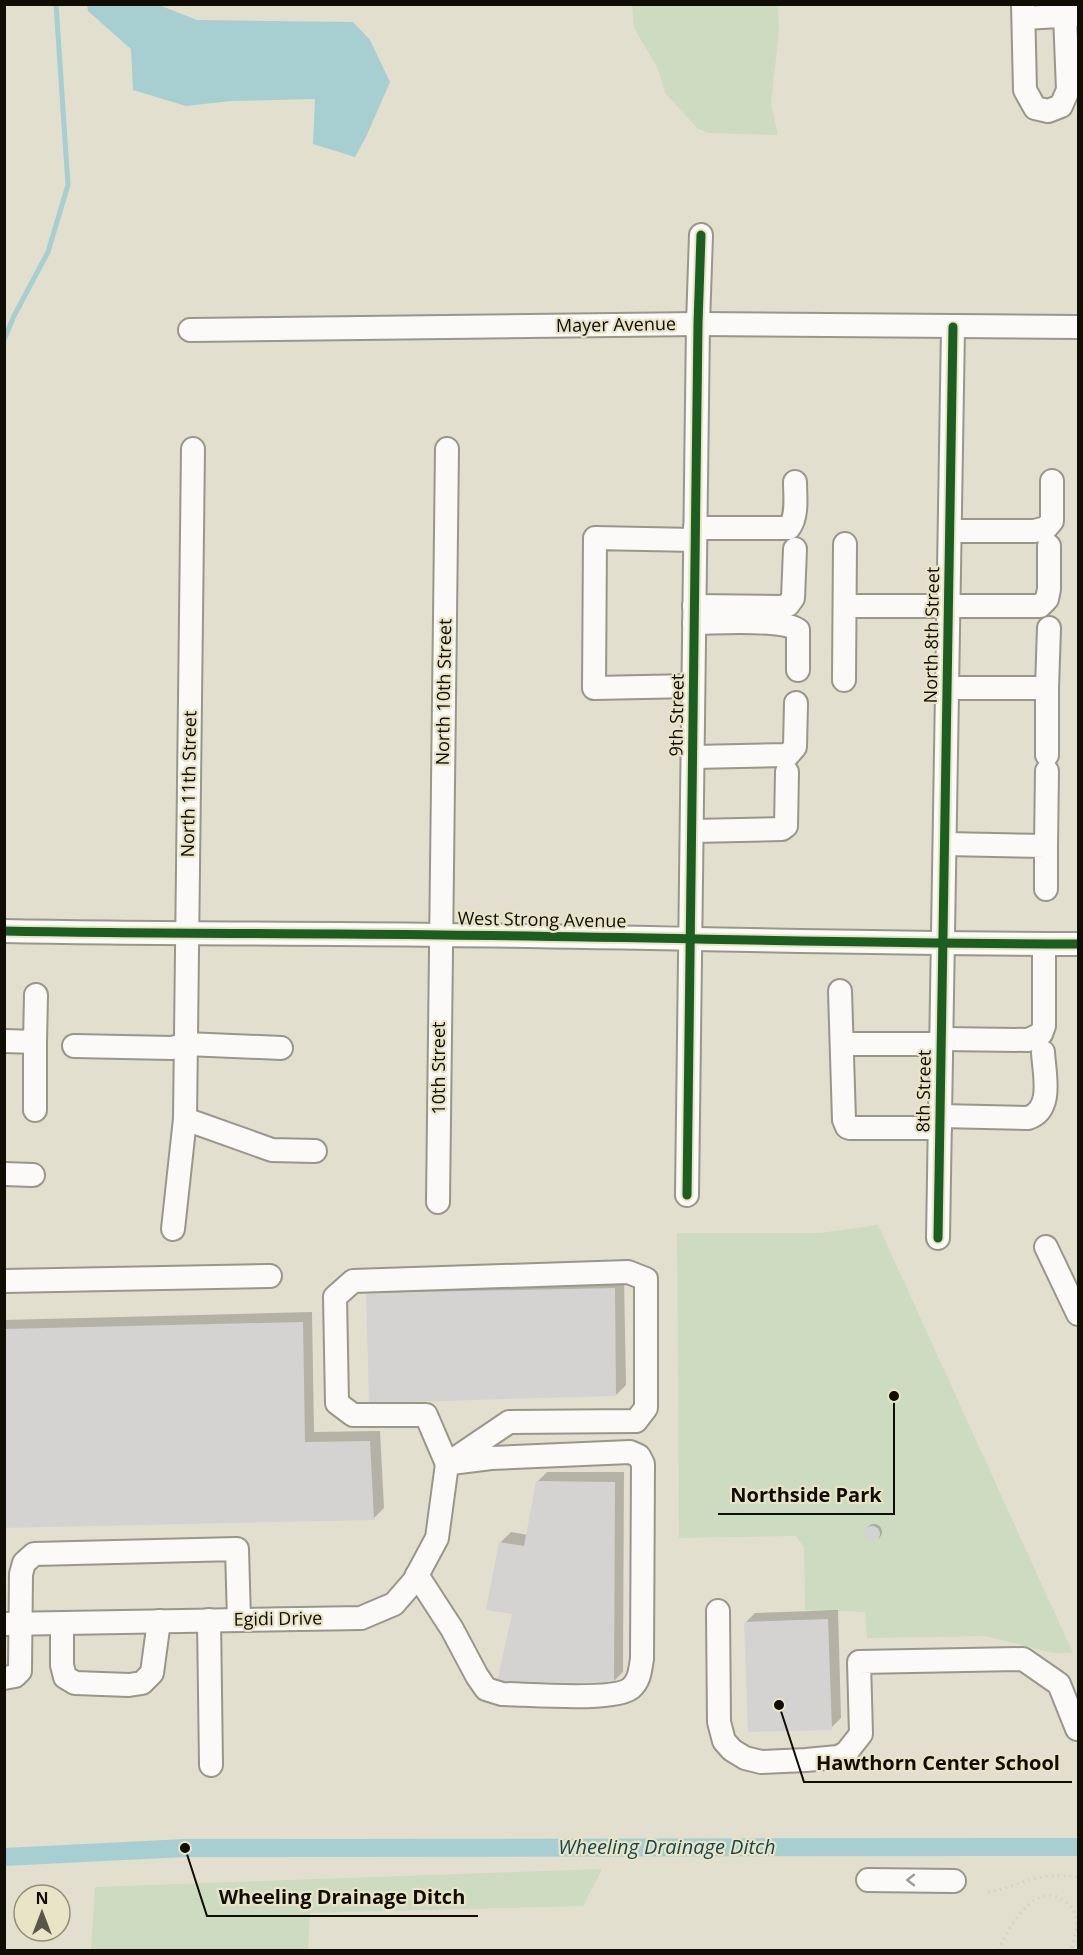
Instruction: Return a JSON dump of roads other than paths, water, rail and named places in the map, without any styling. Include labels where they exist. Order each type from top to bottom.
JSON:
[{"type":"street","points":[[1024,11],[1072,15],[1068,90],[1061,106],[1048,111],[1035,108],[1025,90],[1024,11]]},
{"type":"street","name":"9th Street","points":[[687,1195],[701,235]]},
{"type":"street","name":"Mayer Avenue","points":[[190,330],[698,324],[1078,327]]},
{"type":"street","name":"North 8th Street","points":[[943,944],[953,327]]},
{"type":"street","name":"North 11th Street","points":[[173,1229],[185,1119],[193,449]]},
{"type":"street","name":"North 10th Street","points":[[440,934],[447,449]]},
{"type":"street","points":[[950,531],[1034,531],[1046,528],[1052,521],[1052,481]]},
{"type":"street","points":[[693,686],[594,688],[595,538],[789,528],[795,512],[795,482]]},
{"type":"street","points":[[844,680],[845,544]]},
{"type":"street","points":[[845,606],[1040,606],[1047,599],[1049,589],[1049,546]]},
{"type":"street","points":[[694,615],[788,605],[793,598],[795,549]]},
{"type":"street","points":[[694,615],[748,623],[792,625],[798,630],[798,670]]},
{"type":"street","points":[[1046,889],[1049,628]]},
{"type":"street","points":[[947,688],[1047,688]]},
{"type":"street","points":[[693,757],[788,755],[795,747],[796,703]]},
{"type":"street","points":[[692,831],[782,829],[786,826],[787,772]]},
{"type":"street","points":[[945,844],[1046,846]]},
{"type":"street","name":"West Strong Avenue","points":[[4,931],[440,934],[943,944],[1078,944]]},
{"type":"street","name":"10th Street","points":[[438,1202],[440,934]]},
{"type":"street","name":"8th Street","points":[[938,1238],[943,944]]},
{"type":"street","points":[[842,1044],[1028,1040],[1041,1034],[1044,1026],[1044,944]]},
{"type":"street","points":[[840,991],[844,1120],[850,1128],[1028,1118],[1036,1115],[1043,1108],[1045,1097],[1043,1052]]},
{"type":"street","points":[[35,1110],[36,995]]},
{"type":"street","points":[[4,1041],[35,1041]]},
{"type":"street","points":[[74,1046],[172,1048],[186,1044],[281,1048]]},
{"type":"street","points":[[185,1119],[272,1150],[315,1151]]},
{"type":"street","points":[[4,1174],[33,1175]]},
{"type":"street","points":[[1046,1247],[1078,1314]]},
{"type":"street","points":[[628,1272],[646,1280],[646,1408],[636,1421],[509,1422],[447,1464],[426,1415],[353,1415],[337,1403],[335,1297],[353,1281],[628,1272]]},
{"type":"street","points":[[4,1281],[270,1276]]},
{"type":"street","points":[[417,1575],[452,1629],[486,1689],[502,1694],[605,1696],[629,1690],[639,1678],[642,1659],[643,1464],[639,1456],[630,1452],[618,1452],[491,1458],[447,1464]]},
{"type":"street","name":"Egidi Drive","points":[[13,1624],[360,1618],[394,1604],[417,1575],[437,1538],[447,1464]]},
{"type":"street","points":[[4,1678],[15,1676],[20,1671],[13,1624],[24,1563],[34,1554],[237,1549],[239,1620]]},
{"type":"street","points":[[718,1611],[719,1722],[724,1741],[732,1750],[745,1758],[761,1762],[838,1757],[846,1753],[861,1734],[859,1662],[1023,1659],[1069,1684],[1077,1729]]},
{"type":"street","points":[[209,1620],[210,1765]]},
{"type":"street","points":[[62,1623],[62,1665],[65,1677],[75,1683],[129,1685],[142,1683],[152,1673],[159,1621]]},
{"type":"street","points":[[868,1880],[954,1881]]},
{"type":"water","points":[[87,5],[159,5],[197,20],[353,22],[370,40],[390,82],[355,157],[313,144],[315,99],[231,101],[186,106],[133,90],[131,49],[88,11]]},
{"type":"waterway","points":[[4,340],[48,252],[68,185],[56,4]]},
{"type":"waterway","name":"Wheeling Drainage Ditch","points":[[4,1857],[185,1848],[1078,1847]]},
{"type":"place","name":"Northside Park","points":[[894,1396]]},
{"type":"place","name":"Hawthorn Center School","points":[[779,1705]]},
{"type":"place","name":"Wheeling Drainage Ditch","points":[[185,1848]]}]
